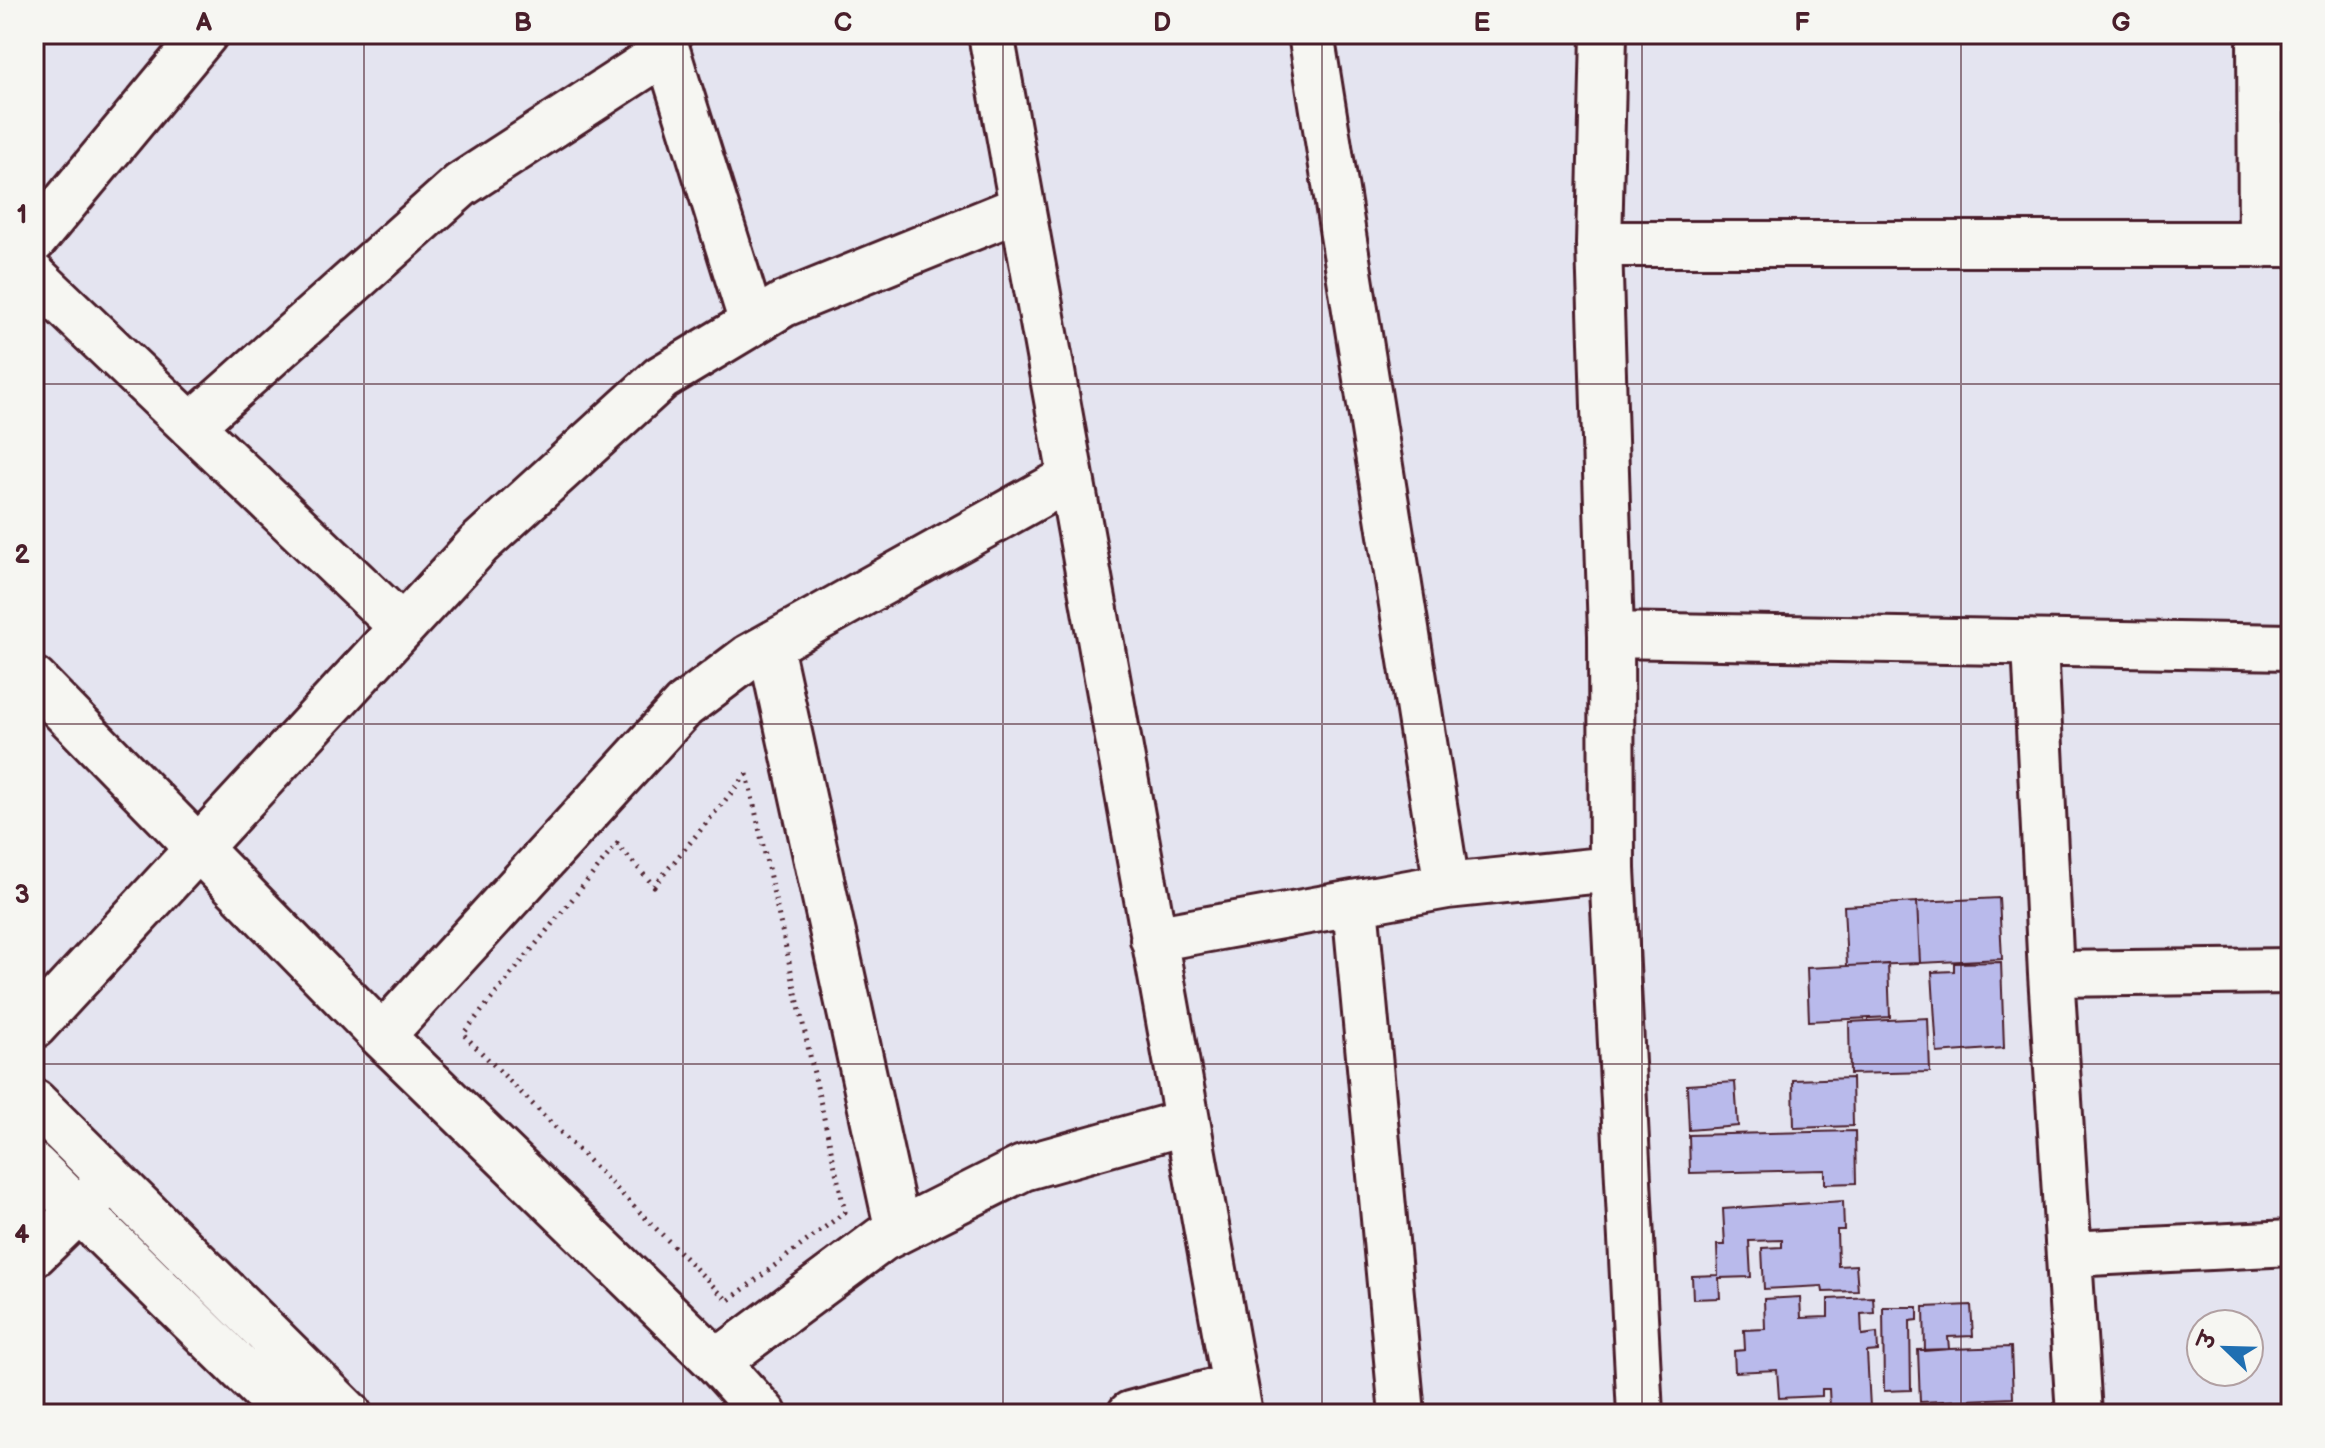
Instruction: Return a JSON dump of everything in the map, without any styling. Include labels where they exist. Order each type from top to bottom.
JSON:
[{"type":"street","points":[[34,240],[205,34]]},
{"type":"street","points":[[991,34],[1238,1400],[1130,1414]]},
{"type":"street","points":[[1311,34],[1447,886]]},
{"type":"street","points":[[1604,34],[1599,244],[1611,635],[1612,869],[1640,1414]]},
{"type":"street","points":[[1599,244],[2276,244],[2260,34]]},
{"type":"street","points":[[191,426],[461,185],[665,42],[752,323]]},
{"type":"street","points":[[34,1026],[479,544],[661,378],[784,304],[1021,208]]},
{"type":"street","points":[[34,276],[402,627]]},
{"type":"street","points":[[382,1036],[684,706],[749,657],[1070,478]]},
{"type":"street","points":[[1611,635],[2035,645],[2291,647]]},
{"type":"street","points":[[2035,645],[2051,974],[2079,1414]]},
{"type":"street","points":[[770,646],[898,1231]]},
{"type":"street","points":[[34,680],[382,1036],[717,1362],[764,1414]]},
{"type":"street","points":[[1153,939],[1447,886],[1612,869]]},
{"type":"street","points":[[1355,904],[1402,1414]]},
{"type":"street","points":[[2051,974],[2291,971]]},
{"type":"street","points":[[34,1102],[349,1414]]},
{"type":"street","points":[[717,1362],[882,1239],[1023,1168],[1187,1122]]},
{"type":"street","points":[[34,1166],[287,1414]]},
{"type":"street","points":[[34,1254],[112,1179]]},
{"type":"street","points":[[2069,1254],[2291,1243]]},
{"type":"path","points":[[747,774],[845,1212],[728,1301],[463,1034],[617,844],[654,886],[747,774]]},
{"type":"building","points":[[1999,898],[2002,959],[1920,963],[1917,902]]},
{"type":"building","points":[[1917,902],[1920,963],[1847,966],[1844,906]]},
{"type":"building","points":[[2001,962],[2004,1048],[1937,1053],[1932,972],[1954,971],[1954,963]]},
{"type":"building","points":[[1888,964],[1890,1017],[1809,1021],[1807,968]]},
{"type":"building","points":[[1928,1018],[1930,1072],[1850,1074],[1849,1022]]},
{"type":"building","points":[[1852,1078],[1853,1126],[1794,1128],[1793,1080]]},
{"type":"building","points":[[1735,1082],[1738,1126],[1689,1130],[1687,1085]]},
{"type":"building","points":[[1855,1131],[1856,1183],[1825,1184],[1825,1170],[1690,1173],[1689,1135]]},
{"type":"building","points":[[1843,1201],[1844,1230],[1837,1230],[1838,1266],[1856,1265],[1858,1291],[1823,1292],[1822,1286],[1764,1289],[1762,1248],[1782,1247],[1782,1240],[1749,1241],[1751,1277],[1719,1278],[1720,1298],[1693,1299],[1692,1276],[1718,1275],[1717,1245],[1725,1245],[1723,1209]]},
{"type":"building","points":[[1800,1297],[1801,1318],[1828,1317],[1828,1299],[1873,1297],[1874,1313],[1861,1314],[1862,1335],[1877,1333],[1878,1351],[1867,1352],[1870,1407],[1830,1408],[1829,1389],[1822,1389],[1822,1396],[1779,1398],[1777,1370],[1735,1372],[1734,1351],[1745,1350],[1744,1330],[1765,1329],[1764,1299]]},
{"type":"building","points":[[1971,1305],[1973,1336],[1948,1337],[1949,1349],[1925,1351],[1924,1307]]},
{"type":"building","points":[[1883,1307],[1918,1307],[1918,1320],[1910,1321],[1911,1390],[1884,1391]]},
{"type":"building","points":[[2011,1347],[2013,1398],[1920,1402],[1918,1350]]},
{"type":"building","points":[[1913,1407],[1913,1414],[1866,1414],[1866,1409]]}]
